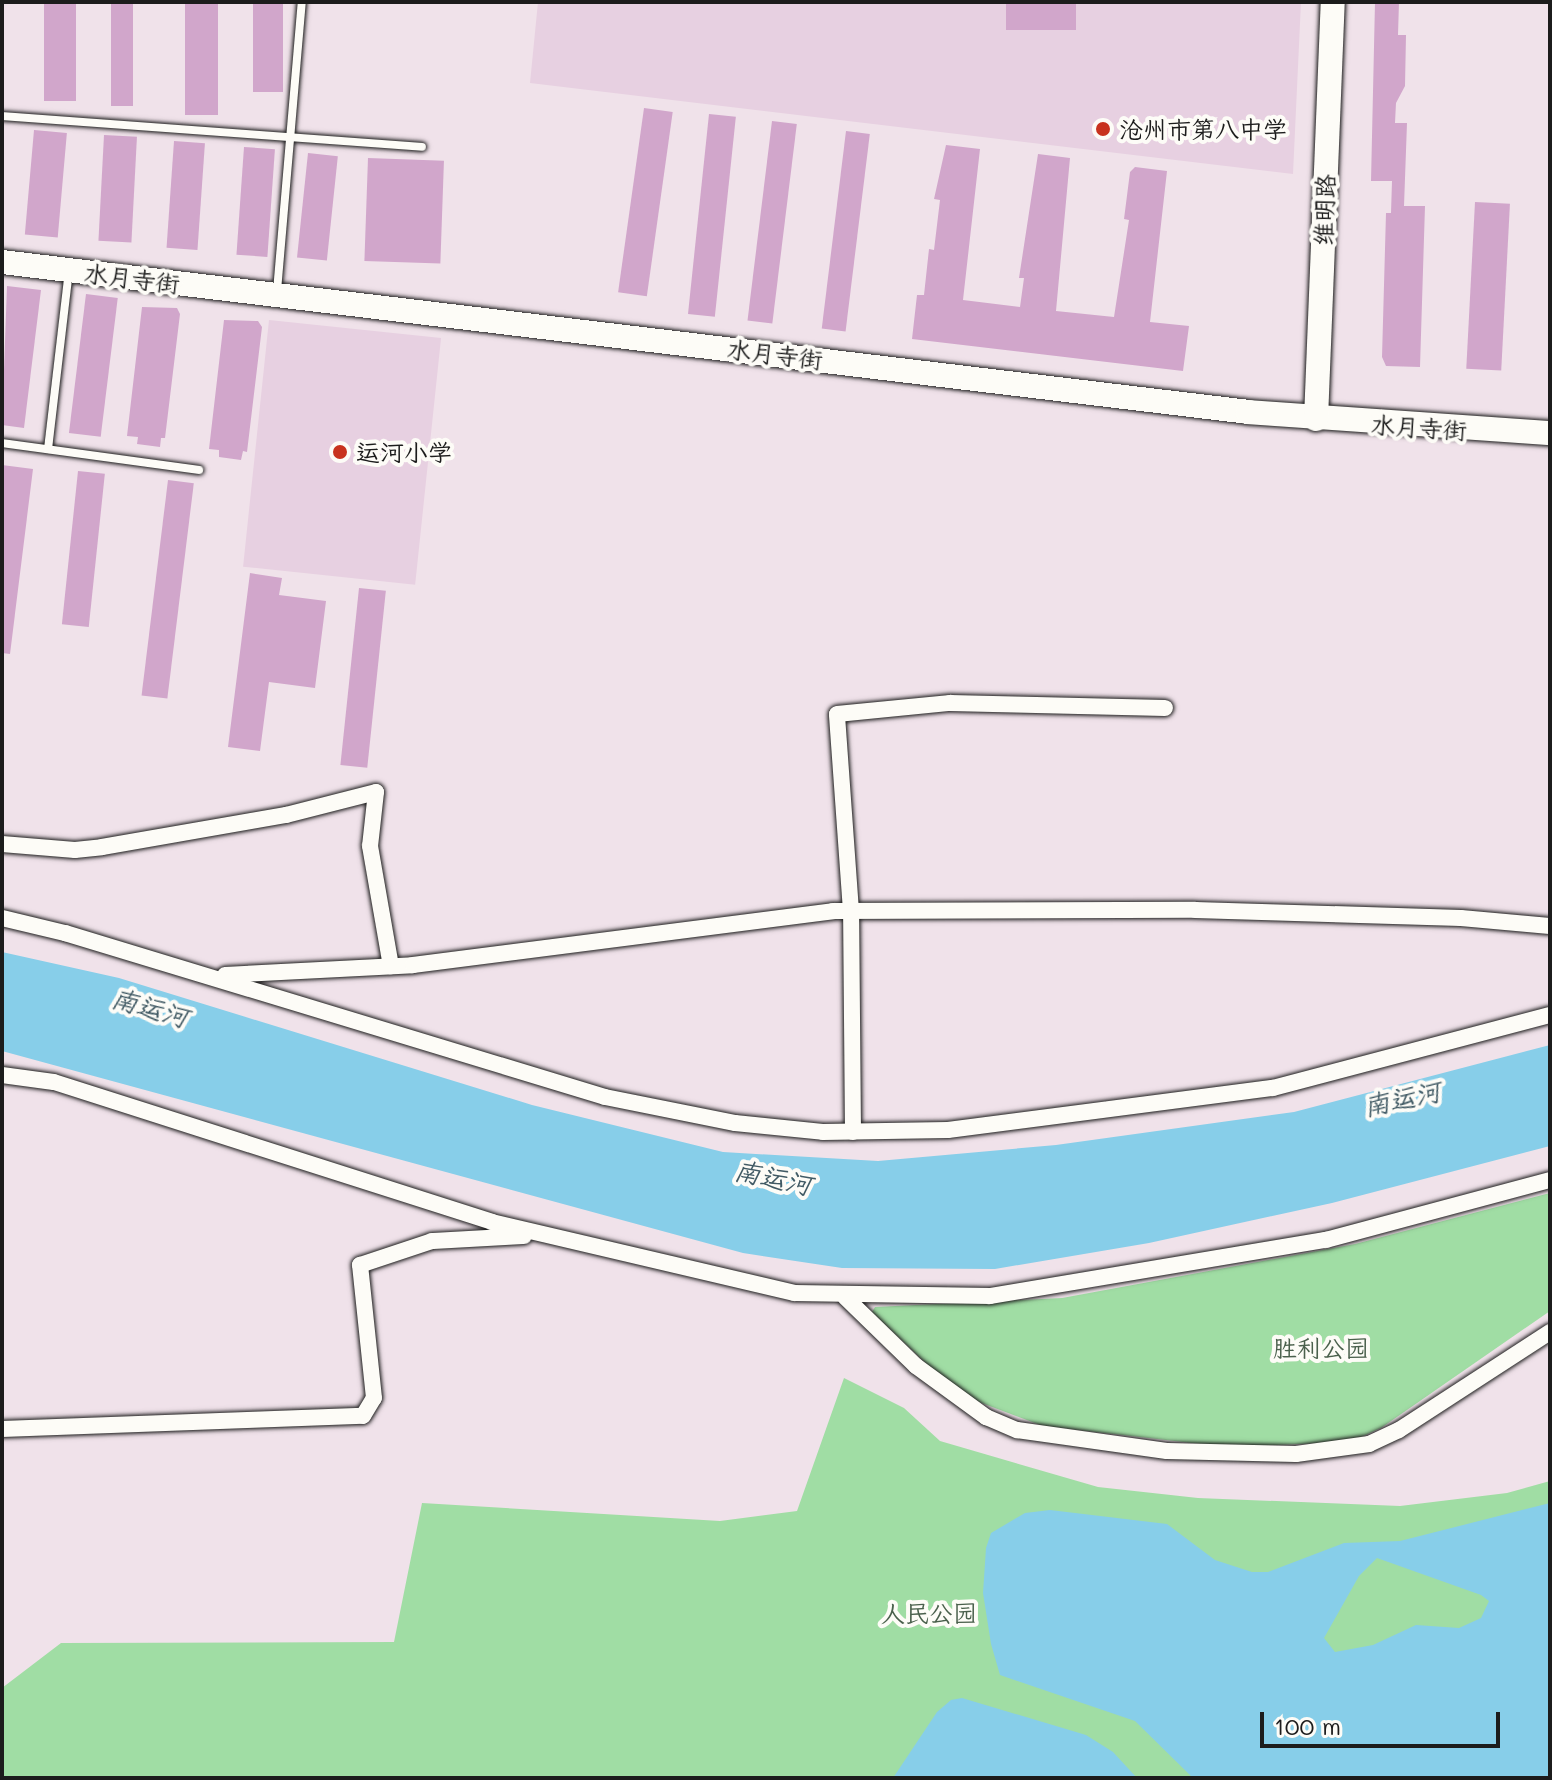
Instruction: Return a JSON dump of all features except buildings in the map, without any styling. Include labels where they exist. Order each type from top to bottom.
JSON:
[{"type":"street","name":"维明路","points":[[1316,419],[1333,2]]},
{"type":"street","name":"水月寺街","points":[[2,262],[1316,419],[1550,433]]},
{"type":"street","points":[[853,1132],[851,911],[837,714],[950,703],[1165,708]]},
{"type":"street","points":[[2,844],[75,850],[102,847],[286,815],[376,792],[370,846],[391,966]]},
{"type":"street","points":[[211,976],[391,966],[851,911],[1195,910],[1461,918],[1550,926]]},
{"type":"street","points":[[2,918],[211,976],[605,1097],[735,1123],[853,1132],[948,1130],[1273,1088],[1550,1015]]},
{"type":"street","points":[[2,1075],[54,1082],[545,1236],[794,1293],[845,1297],[990,1296],[1063,1285],[1326,1240],[1550,1180]]},
{"type":"street","points":[[2,1429],[363,1416],[374,1398],[360,1265],[432,1241],[545,1236]]},
{"type":"street","points":[[845,1297],[916,1366],[986,1417],[1017,1430],[1167,1451],[1296,1454],[1369,1444],[1399,1430],[1550,1332]]},
{"type":"lane","points":[[277,296],[302,2]]},
{"type":"lane","points":[[2,116],[422,147]]},
{"type":"lane","points":[[48,449],[69,270]]},
{"type":"lane","points":[[2,443],[199,470]]},
{"type":"shaded area","name":"沧州市第八中学","points":[[538,2],[1301,2],[1293,174],[530,83]]},
{"type":"shaded area","name":"运河小学","points":[[269,320],[441,338],[415,585],[243,567]]},
{"type":"green space","name":"胜利公园","points":[[1550,1193],[1550,1311],[1381,1428],[1350,1442],[1227,1447],[1043,1426],[979,1402],[931,1368],[872,1312],[875,1307],[1062,1298],[1355,1244]]},
{"type":"green space","name":"人民公园","points":[[844,1378],[904,1408],[940,1441],[1098,1487],[1198,1498],[1400,1506],[1507,1493],[1550,1481],[1550,1778],[2,1778],[2,1688],[61,1643],[394,1642],[422,1503],[720,1521],[797,1511]]},
{"type":"water","name":"南运河","points":[[2,952],[119,978],[532,1105],[723,1152],[878,1161],[1056,1145],[1294,1112],[1550,1045],[1550,1146],[1332,1203],[1149,1243],[995,1269],[842,1268],[743,1253],[2,1051]]},
{"type":"water","points":[[1550,1503],[1550,1778],[1193,1778],[1135,1721],[1000,1675],[991,1644],[983,1593],[986,1548],[991,1533],[1025,1513],[1050,1510],[1167,1524],[1215,1560],[1252,1572],[1268,1572],[1344,1543],[1400,1541]],"holes":[[[1377,1558],[1481,1595],[1489,1601],[1481,1618],[1459,1628],[1416,1625],[1373,1645],[1335,1652],[1324,1638],[1359,1576]]]},
{"type":"water","points":[[962,1698],[1086,1735],[1113,1752],[1137,1778],[893,1778],[937,1712],[951,1700]]},
{"type":"place","name":"沧州市第八中学","points":[[1103,129]]},
{"type":"place","name":"运河小学","points":[[340,452]]}]
